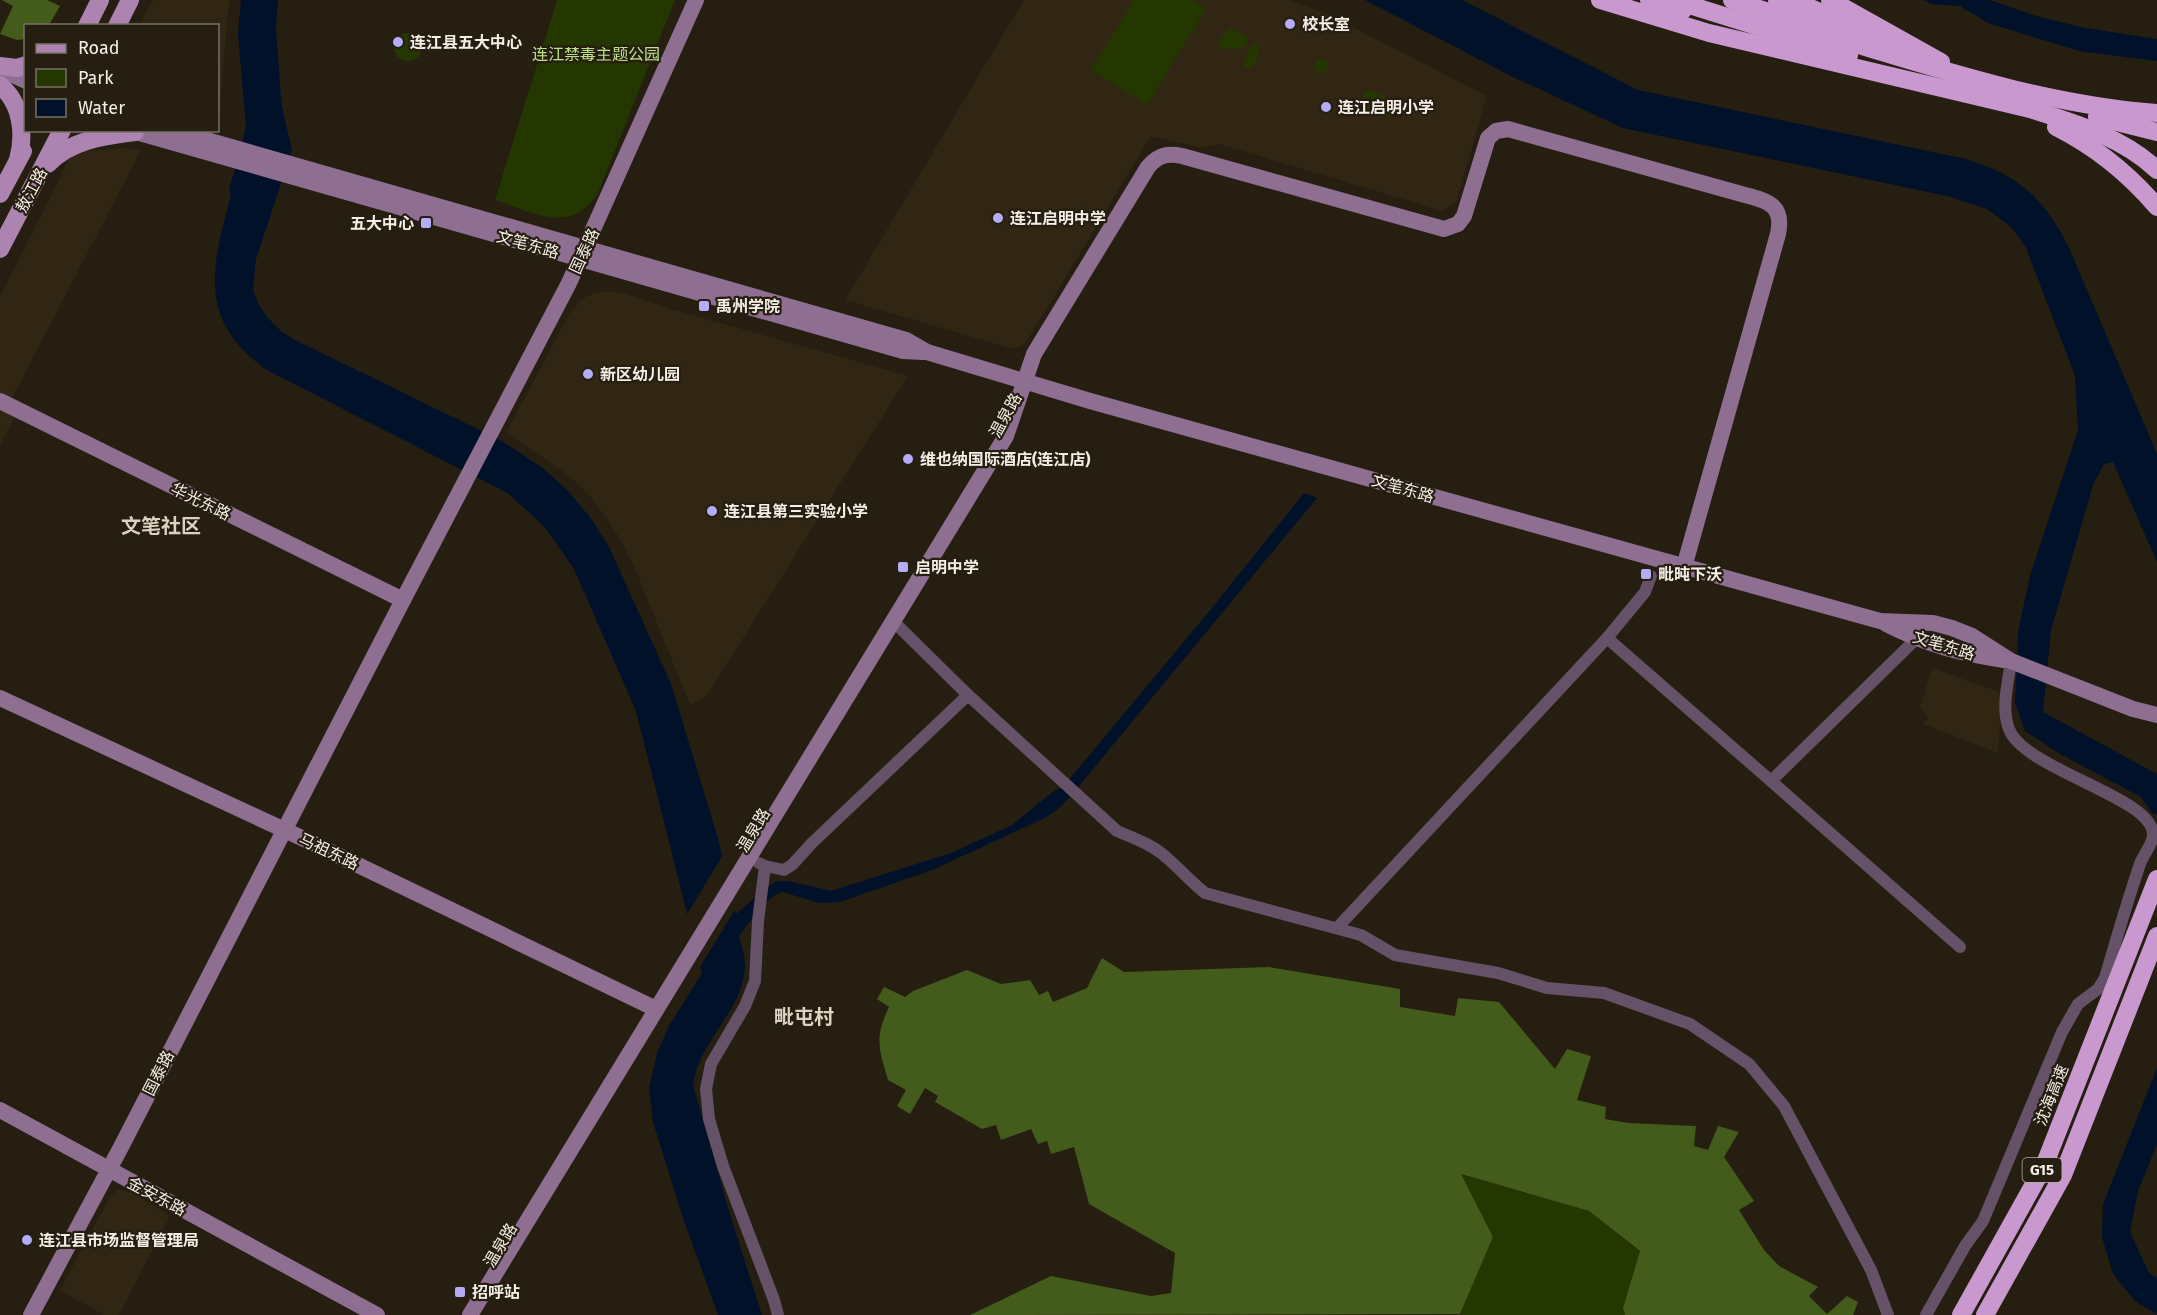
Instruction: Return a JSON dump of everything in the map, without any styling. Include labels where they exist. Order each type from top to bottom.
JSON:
[{"type":"highway","points":[[1584,0],[1612,14],[1717,43],[1988,98]]},
{"type":"highway","points":[[1600,0],[1709,33],[1988,98]]},
{"type":"highway","points":[[1625,0],[1724,29],[1857,61],[2030,109],[2115,141],[2157,170]]},
{"type":"highway","points":[[1649,0],[1988,98]]},
{"type":"highway","points":[[1673,0],[1988,98],[2043,121],[2104,155],[2136,183],[2157,207]]},
{"type":"highway","points":[[1708,0],[1972,79],[2114,110],[2157,113]]},
{"type":"highway","points":[[1732,0],[2068,111],[2157,132]]},
{"type":"highway","points":[[1755,0],[1972,79]]},
{"type":"highway","points":[[1777,0],[1972,79]]},
{"type":"highway","points":[[1793,0],[1972,79]]},
{"type":"highway","points":[[1808,0],[1972,79]]},
{"type":"highway","points":[[1821,0],[1972,79]]},
{"type":"highway","points":[[1830,0],[1972,79]]},
{"type":"highway","name":"沈海高速","points":[[1961,1315],[2044,1166],[2157,879]]},
{"type":"highway","name":"G15","points":[[1985,1315],[2063,1175],[2157,936]]},
{"type":"main road","points":[[118,24],[130,0]]},
{"type":"main road","name":"国泰路","points":[[31,1315],[109,1170],[583,254],[696,0]]},
{"type":"main road","points":[[86,24],[98,4]]},
{"type":"main road","points":[[0,67],[17,68],[24,66]]},
{"type":"main road","points":[[0,67],[24,80]]},
{"type":"main road","points":[[0,83],[24,93]]},
{"type":"main road","points":[[0,83],[12,100],[22,127],[22,145],[18,160]]},
{"type":"main road","points":[[1024,381],[1034,354],[1155,159],[1164,155],[1182,156],[1444,229],[1458,224],[1464,216],[1486,142],[1492,134],[1504,129],[1517,130],[1764,200],[1776,209],[1779,216],[1779,227],[1684,567]]},
{"type":"main road","name":"敖江路","points":[[0,194],[32,132]]},
{"type":"main road","name":"敖江路","points":[[0,249],[61,132]]},
{"type":"main road","points":[[39,174],[54,158],[75,145],[127,132]]},
{"type":"main road","name":"文笔东路","points":[[136,132],[237,155],[583,254],[903,351],[927,352],[1880,621],[1916,639],[1963,654],[2011,661]]},
{"type":"main road","name":"文笔东路","points":[[177,132],[237,155]]},
{"type":"main road","name":"温泉路","points":[[735,872],[757,862],[893,621],[1009,430],[1024,381]]},
{"type":"main road","name":"温泉路","points":[[457,1315],[735,872],[1000,426],[1024,381]]},
{"type":"main road","name":"华光东路","points":[[0,401],[402,600]]},
{"type":"main road","name":"文笔东路","points":[[1880,621],[1933,623],[1952,628],[1972,636],[2011,661],[2133,709],[2157,716]]},
{"type":"main road","name":"马祖东路","points":[[0,698],[284,830],[651,1007]]},
{"type":"main road","name":"文笔东路","points":[[2133,709],[2157,724]]},
{"type":"main road","name":"温泉路","points":[[470,1315],[651,1007]]},
{"type":"main road","name":"金安东路","points":[[0,1110],[377,1315]]},
{"type":"street","points":[[1337,928],[1606,638],[1645,592],[1651,576]]},
{"type":"street","points":[[893,621],[968,695],[1117,831],[1143,842],[1166,857],[1191,882],[1205,892],[1361,935],[1395,955],[1498,974],[1546,988],[1604,993],[1689,1024],[1749,1064],[1784,1106],[1870,1270],[1888,1315]]},
{"type":"street","points":[[1606,638],[1960,947]]},
{"type":"street","points":[[1771,781],[1916,639]]},
{"type":"street","points":[[1926,1315],[1965,1246],[1983,1221],[2062,1032],[2078,1004],[2098,989],[2105,978],[2142,858],[2153,836],[2151,826],[2131,806],[2047,763],[2024,747],[2009,732],[2005,716],[2011,661]]},
{"type":"street","points":[[778,1315],[723,1166],[709,1119],[706,1089],[711,1064],[751,995],[755,981],[760,892],[757,862],[784,870],[792,864],[968,695]]},
{"type":"shaded area","points":[[153,0],[229,0],[219,117],[219,24],[140,24]]},
{"type":"shaded area","name":"连江启明中学","points":[[1024,0],[1290,0],[1329,15],[1487,96],[1456,202],[1443,211],[1219,144],[1203,148],[1151,136],[1025,344],[1014,349],[845,300]]},
{"type":"shaded area","points":[[128,148],[141,150],[11,400],[0,394],[0,297],[73,152]]},
{"type":"shaded area","name":"连江县第三实验小学","points":[[605,291],[624,293],[671,309],[908,376],[706,697],[690,705],[636,571],[606,517],[589,495],[567,474],[506,433],[569,314],[587,296]]},
{"type":"shaded area","points":[[0,410],[15,417],[0,445]]},
{"type":"shaded area","points":[[1932,668],[2002,693],[1998,753],[1923,724],[1928,718],[1920,707]]},
{"type":"shaded area","points":[[118,1190],[131,1192],[170,1216],[119,1315],[104,1315],[60,1290],[110,1197]]},
{"type":"green space","points":[[2,0],[47,0],[60,6],[50,24],[24,24],[24,39],[17,40],[0,34],[13,6]]},
{"type":"green space","name":"连江禁毒主题公园","points":[[557,0],[675,0],[599,191],[588,205],[577,213],[565,217],[538,215],[495,200]]},
{"type":"green space","points":[[1134,0],[1193,0],[1206,9],[1147,105],[1091,70]]},
{"type":"green space","points":[[1231,28],[1247,37],[1248,43],[1243,48],[1220,49],[1218,46],[1222,37]]},
{"type":"green space","points":[[408,33],[418,37],[422,47],[418,57],[408,61],[398,57],[394,47],[398,37]]},
{"type":"green space","points":[[1255,43],[1259,49],[1258,56],[1252,67],[1245,68],[1245,58]]},
{"type":"green space","points":[[1321,59],[1326,61],[1328,66],[1326,71],[1321,73],[1316,71],[1314,66],[1316,61]]},
{"type":"green space","points":[[1369,90],[1385,97],[1395,106],[1396,114],[1393,117],[1363,112],[1361,102],[1364,93]]},
{"type":"green space","points":[[1102,958],[1124,972],[1269,967],[1400,989],[1400,1007],[1455,1016],[1458,998],[1499,1002],[1555,1069],[1567,1049],[1591,1056],[1577,1100],[1606,1107],[1605,1119],[1628,1123],[1696,1126],[1694,1146],[1708,1150],[1718,1126],[1739,1132],[1724,1157],[1754,1201],[1739,1210],[1764,1250],[1779,1266],[1818,1287],[1809,1296],[1827,1314],[1847,1296],[1858,1302],[1853,1315],[1625,1315],[1623,1308],[1640,1251],[1589,1211],[1461,1174],[1493,1237],[1460,1314],[970,1315],[1051,1276],[1151,1296],[1171,1293],[1175,1253],[1089,1204],[1074,1147],[1051,1154],[1047,1141],[1038,1144],[1031,1129],[1001,1140],[996,1125],[982,1129],[935,1102],[938,1096],[925,1088],[910,1114],[897,1106],[906,1090],[888,1080],[882,1060],[880,1036],[889,1007],[877,999],[884,987],[905,997],[913,991],[967,970],[1001,984],[1030,980],[1039,995],[1048,991],[1053,1002],[1087,988]]},
{"type":"green space","points":[[1460,1174],[1589,1211],[1640,1252],[1623,1308],[1625,1315],[1455,1315],[1460,1314],[1493,1237]]},
{"type":"water","points":[[241,0],[278,0],[276,27],[280,86],[282,107],[292,150],[256,259],[253,290],[259,305],[282,332],[295,340],[502,441],[544,469],[568,491],[590,517],[609,547],[671,684],[717,835],[736,914],[778,881],[788,881],[831,891],[951,853],[1012,825],[1055,790],[1062,788],[1304,493],[1317,498],[1058,809],[1045,818],[932,870],[840,902],[819,903],[783,892],[777,894],[759,910],[739,936],[745,963],[743,980],[731,1010],[704,1053],[693,1085],[730,1215],[762,1315],[718,1315],[683,1218],[653,1122],[649,1088],[657,1053],[669,1026],[702,973],[636,711],[574,569],[545,527],[509,494],[267,370],[244,351],[229,332],[219,312],[215,291],[215,269],[231,195],[229,188],[246,126],[238,34]]},
{"type":"water","points":[[1365,0],[1462,0],[1638,90],[1966,159],[1985,165],[2016,181],[2040,203],[2069,248],[2157,454],[2157,562],[2113,462],[2104,464],[2093,485],[2051,630],[2043,712],[2157,774],[2157,815],[2152,813],[2141,797],[2060,754],[2025,731],[2015,703],[2018,632],[2030,576],[2078,430],[2075,376],[2026,248],[2010,226],[1987,209],[1947,196],[1623,128],[1511,76]]},
{"type":"water","points":[[1924,0],[1990,0],[2036,16],[2085,28],[2157,39],[2157,61],[2079,51],[1988,23],[1960,6],[1932,4]]},
{"type":"water","points":[[2157,1068],[2157,1144],[2138,1191],[2130,1232],[2149,1273],[2157,1278],[2157,1314],[2136,1302],[2113,1274],[2102,1237],[2103,1204]]},
{"type":"pier","points":[[724,853],[737,907],[698,970],[686,916]]},
{"type":"place","name":"校长室","points":[[1290,24]]},
{"type":"place","name":"连江县五大中心","points":[[398,42]]},
{"type":"place","name":"连江启明小学","points":[[1326,107]]},
{"type":"place","name":"连江启明中学","points":[[998,218]]},
{"type":"place","name":"五大中心","points":[[426,223]]},
{"type":"place","name":"禹州学院","points":[[704,306]]},
{"type":"place","name":"新区幼儿园","points":[[588,374]]},
{"type":"place","name":"维也纳国际酒店(连江店)","points":[[908,459]]},
{"type":"place","name":"连江县第三实验小学","points":[[712,511]]},
{"type":"place","name":"启明中学","points":[[903,567]]},
{"type":"place","name":"毗旽下沃","points":[[1646,574]]},
{"type":"place","name":"连江县市场监督管理局","points":[[27,1240]]},
{"type":"place","name":"招呼站","points":[[460,1292]]},
{"type":"district","name":"文笔社区","points":[[161,526]]},
{"type":"district","name":"毗屯村","points":[[804,1017]]}]
